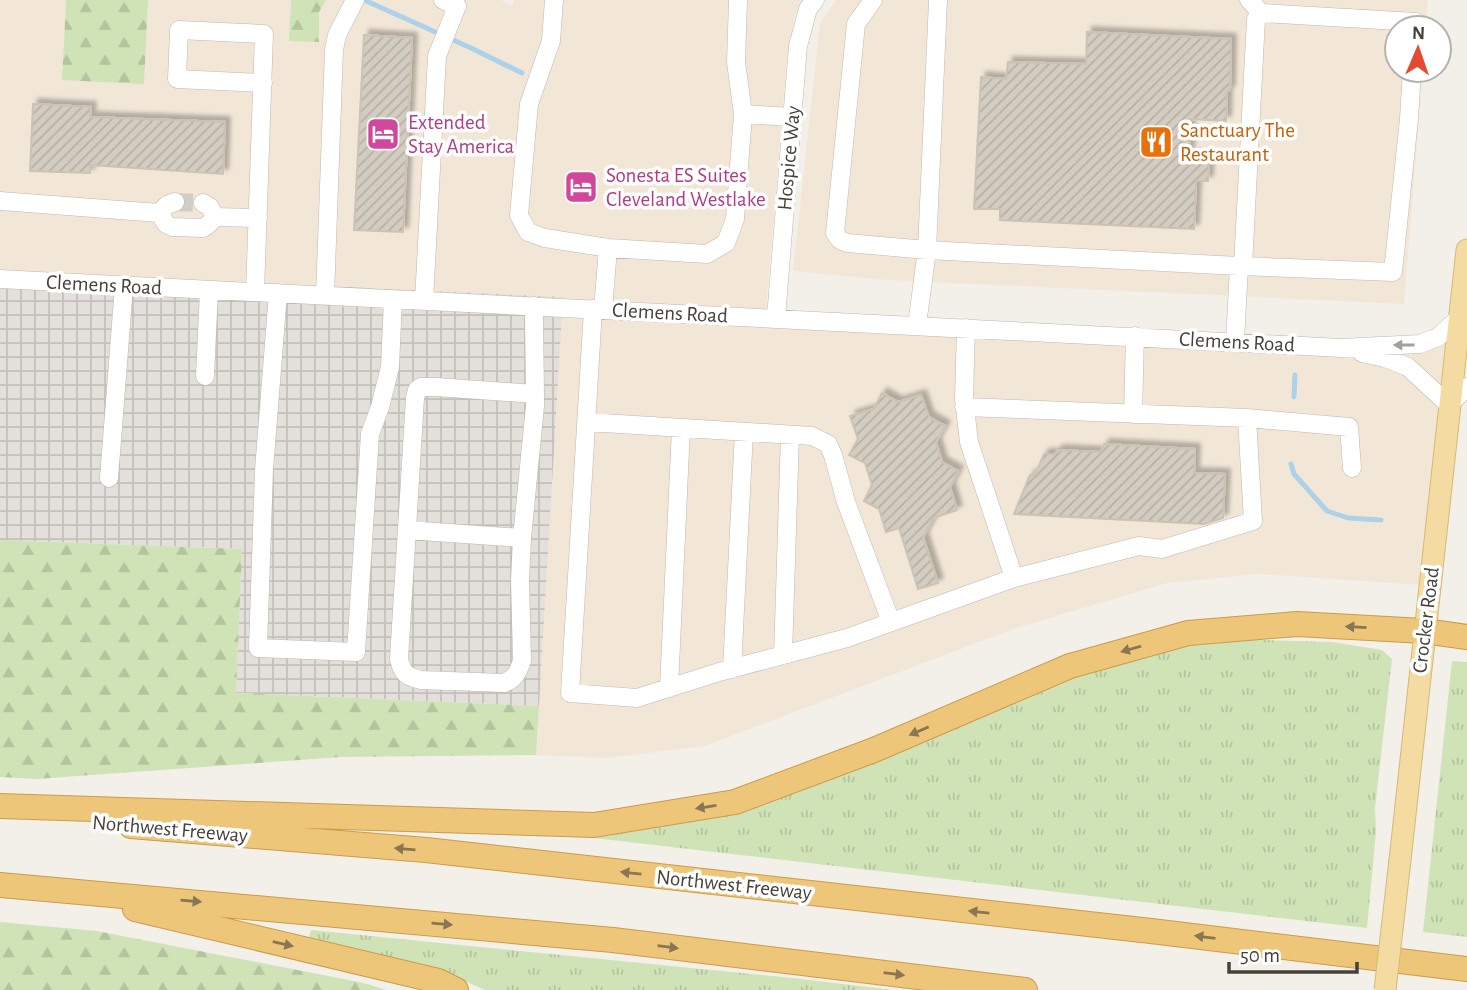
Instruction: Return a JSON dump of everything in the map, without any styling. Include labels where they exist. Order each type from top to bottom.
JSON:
[{"type":"highway","points":[[0,806],[594,825],[735,802],[874,750],[1070,666],[1188,633],[1297,624],[1467,636]]},
{"type":"highway","name":"Northwest Freeway","points":[[0,814],[439,852],[1138,929],[1467,969]]},
{"type":"highway","points":[[0,885],[612,940],[1025,990]]},
{"type":"highway","points":[[50,888],[438,981],[456,990]]},
{"type":"main road","name":"Crocker Road","points":[[1385,990],[1450,405],[1463,323],[1467,250]]},
{"type":"street","points":[[424,301],[437,56],[457,6],[443,0]]},
{"type":"street","points":[[554,0],[551,41],[529,104],[519,215],[528,232],[545,238],[608,248],[706,254],[726,243],[735,219],[743,114],[736,62],[738,0]]},
{"type":"street","name":"Hospice Way","points":[[776,318],[798,46],[808,9],[815,0]]},
{"type":"street","points":[[873,0],[856,24],[835,233],[840,240],[848,243],[927,250],[1393,272],[1411,84]]},
{"type":"street","points":[[917,325],[927,250],[937,0]]},
{"type":"street","points":[[325,296],[334,50],[337,35],[354,1]]},
{"type":"street","points":[[1236,342],[1255,7],[1383,19]]},
{"type":"street","points":[[255,292],[263,83],[264,34],[179,30],[177,79],[263,83]]},
{"type":"street","points":[[743,114],[792,117]]},
{"type":"street","points":[[0,201],[159,213],[175,202]]},
{"type":"street","points":[[159,213],[166,224],[172,227],[202,228],[209,224],[209,210],[258,218]]},
{"type":"street","points":[[608,248],[598,310],[587,422],[570,693],[637,698],[732,668],[847,638],[1014,578],[1139,546],[1162,549],[1254,521],[1247,418]]},
{"type":"street","name":"Clemens Road","points":[[0,279],[1340,348],[1420,344],[1463,323]]},
{"type":"street","points":[[109,478],[124,286]]},
{"type":"street","points":[[205,376],[209,290]]},
{"type":"street","points":[[278,293],[264,470],[258,648],[356,652],[370,434],[390,367],[393,299]]},
{"type":"street","points":[[534,306],[535,394],[520,580],[522,661],[517,674],[504,683],[411,678],[405,674],[399,659],[417,390],[421,387],[436,387],[535,394]]},
{"type":"street","points":[[966,328],[964,407],[969,442],[1014,578]]},
{"type":"street","points":[[1133,414],[1136,336]]},
{"type":"street","name":"Clemens Road","points":[[1340,348],[1385,358],[1408,367],[1450,405]]},
{"type":"street","points":[[1450,405],[1467,387]]},
{"type":"street","points":[[964,407],[1247,418],[1349,427],[1352,468]]},
{"type":"street","points":[[587,422],[811,436],[828,444],[834,455],[846,502],[891,622]]},
{"type":"street","points":[[669,688],[681,428]]},
{"type":"street","points":[[732,668],[744,432]]},
{"type":"street","points":[[783,655],[790,435]]},
{"type":"street","points":[[407,530],[522,538]]},
{"type":"shaded area","points":[[0,0],[291,0],[289,40],[318,42],[319,12],[326,0],[501,0],[513,6],[514,0],[804,0],[795,14],[787,57],[766,309],[1448,344],[1422,585],[1259,574],[1167,583],[1016,628],[705,746],[607,758],[536,755],[563,297],[0,271]]},
{"type":"shaded area","points":[[836,0],[1428,0],[1427,14],[1383,14],[1383,84],[1422,84],[1404,304],[887,280],[793,271],[820,23]]},
{"type":"shaded area","points":[[0,271],[563,297],[539,706],[236,693],[242,549],[0,540]]},
{"type":"green space","points":[[65,0],[148,0],[144,84],[62,80]]},
{"type":"green space","points":[[291,0],[326,0],[319,12],[319,42],[289,41]]},
{"type":"green space","points":[[0,540],[242,549],[236,693],[539,706],[536,755],[341,757],[36,779],[0,777]]},
{"type":"green space","points":[[1229,639],[1332,642],[1382,650],[1392,659],[1375,808],[1376,832],[1367,928],[594,838],[593,830],[634,831],[691,821],[1032,689],[1185,644]]},
{"type":"green space","points":[[1452,661],[1467,662],[1467,937],[1423,932]]},
{"type":"green space","points":[[0,922],[97,931],[364,983],[386,990],[0,990]]},
{"type":"green space","points":[[311,930],[893,990],[485,990],[456,977],[308,939]]},
{"type":"building","points":[[1087,32],[1231,39],[1230,90],[1227,91],[1226,121],[1190,119],[1189,156],[1209,158],[1208,181],[1196,181],[1194,229],[1000,220],[1000,209],[974,209],[981,77],[1006,79],[1008,62],[1086,64]]},
{"type":"building","name":"Extended Stay America","points":[[364,35],[412,38],[403,232],[354,230]]},
{"type":"building","points":[[33,104],[91,107],[90,117],[225,122],[223,174],[90,165],[90,173],[30,171]]},
{"type":"building","points":[[882,393],[898,402],[921,395],[929,417],[945,426],[936,442],[942,462],[958,471],[950,487],[957,510],[933,518],[923,537],[938,583],[918,589],[899,528],[886,532],[879,509],[864,501],[872,485],[865,463],[849,455],[858,439],[850,416],[874,409]]},
{"type":"building","points":[[1104,444],[1195,449],[1194,473],[1225,474],[1223,518],[1204,524],[1014,514],[1030,475],[1035,475],[1044,454],[1055,454],[1058,450],[1101,452]]},
{"type":"waterway","points":[[364,0],[522,73]]},
{"type":"waterway","points":[[1294,397],[1295,375]]},
{"type":"waterway","points":[[1291,464],[1294,474],[1327,511],[1348,518],[1381,520]]},
{"type":"tunnel","points":[[175,202],[203,203]]},
{"type":"place","name":"Extended Stay America","points":[[383,134]]},
{"type":"place","name":"Sanctuary The Restaurant","points":[[1156,142]]},
{"type":"place","name":"Sonesta ES Suites Cleveland Westlake","points":[[581,187]]}]
